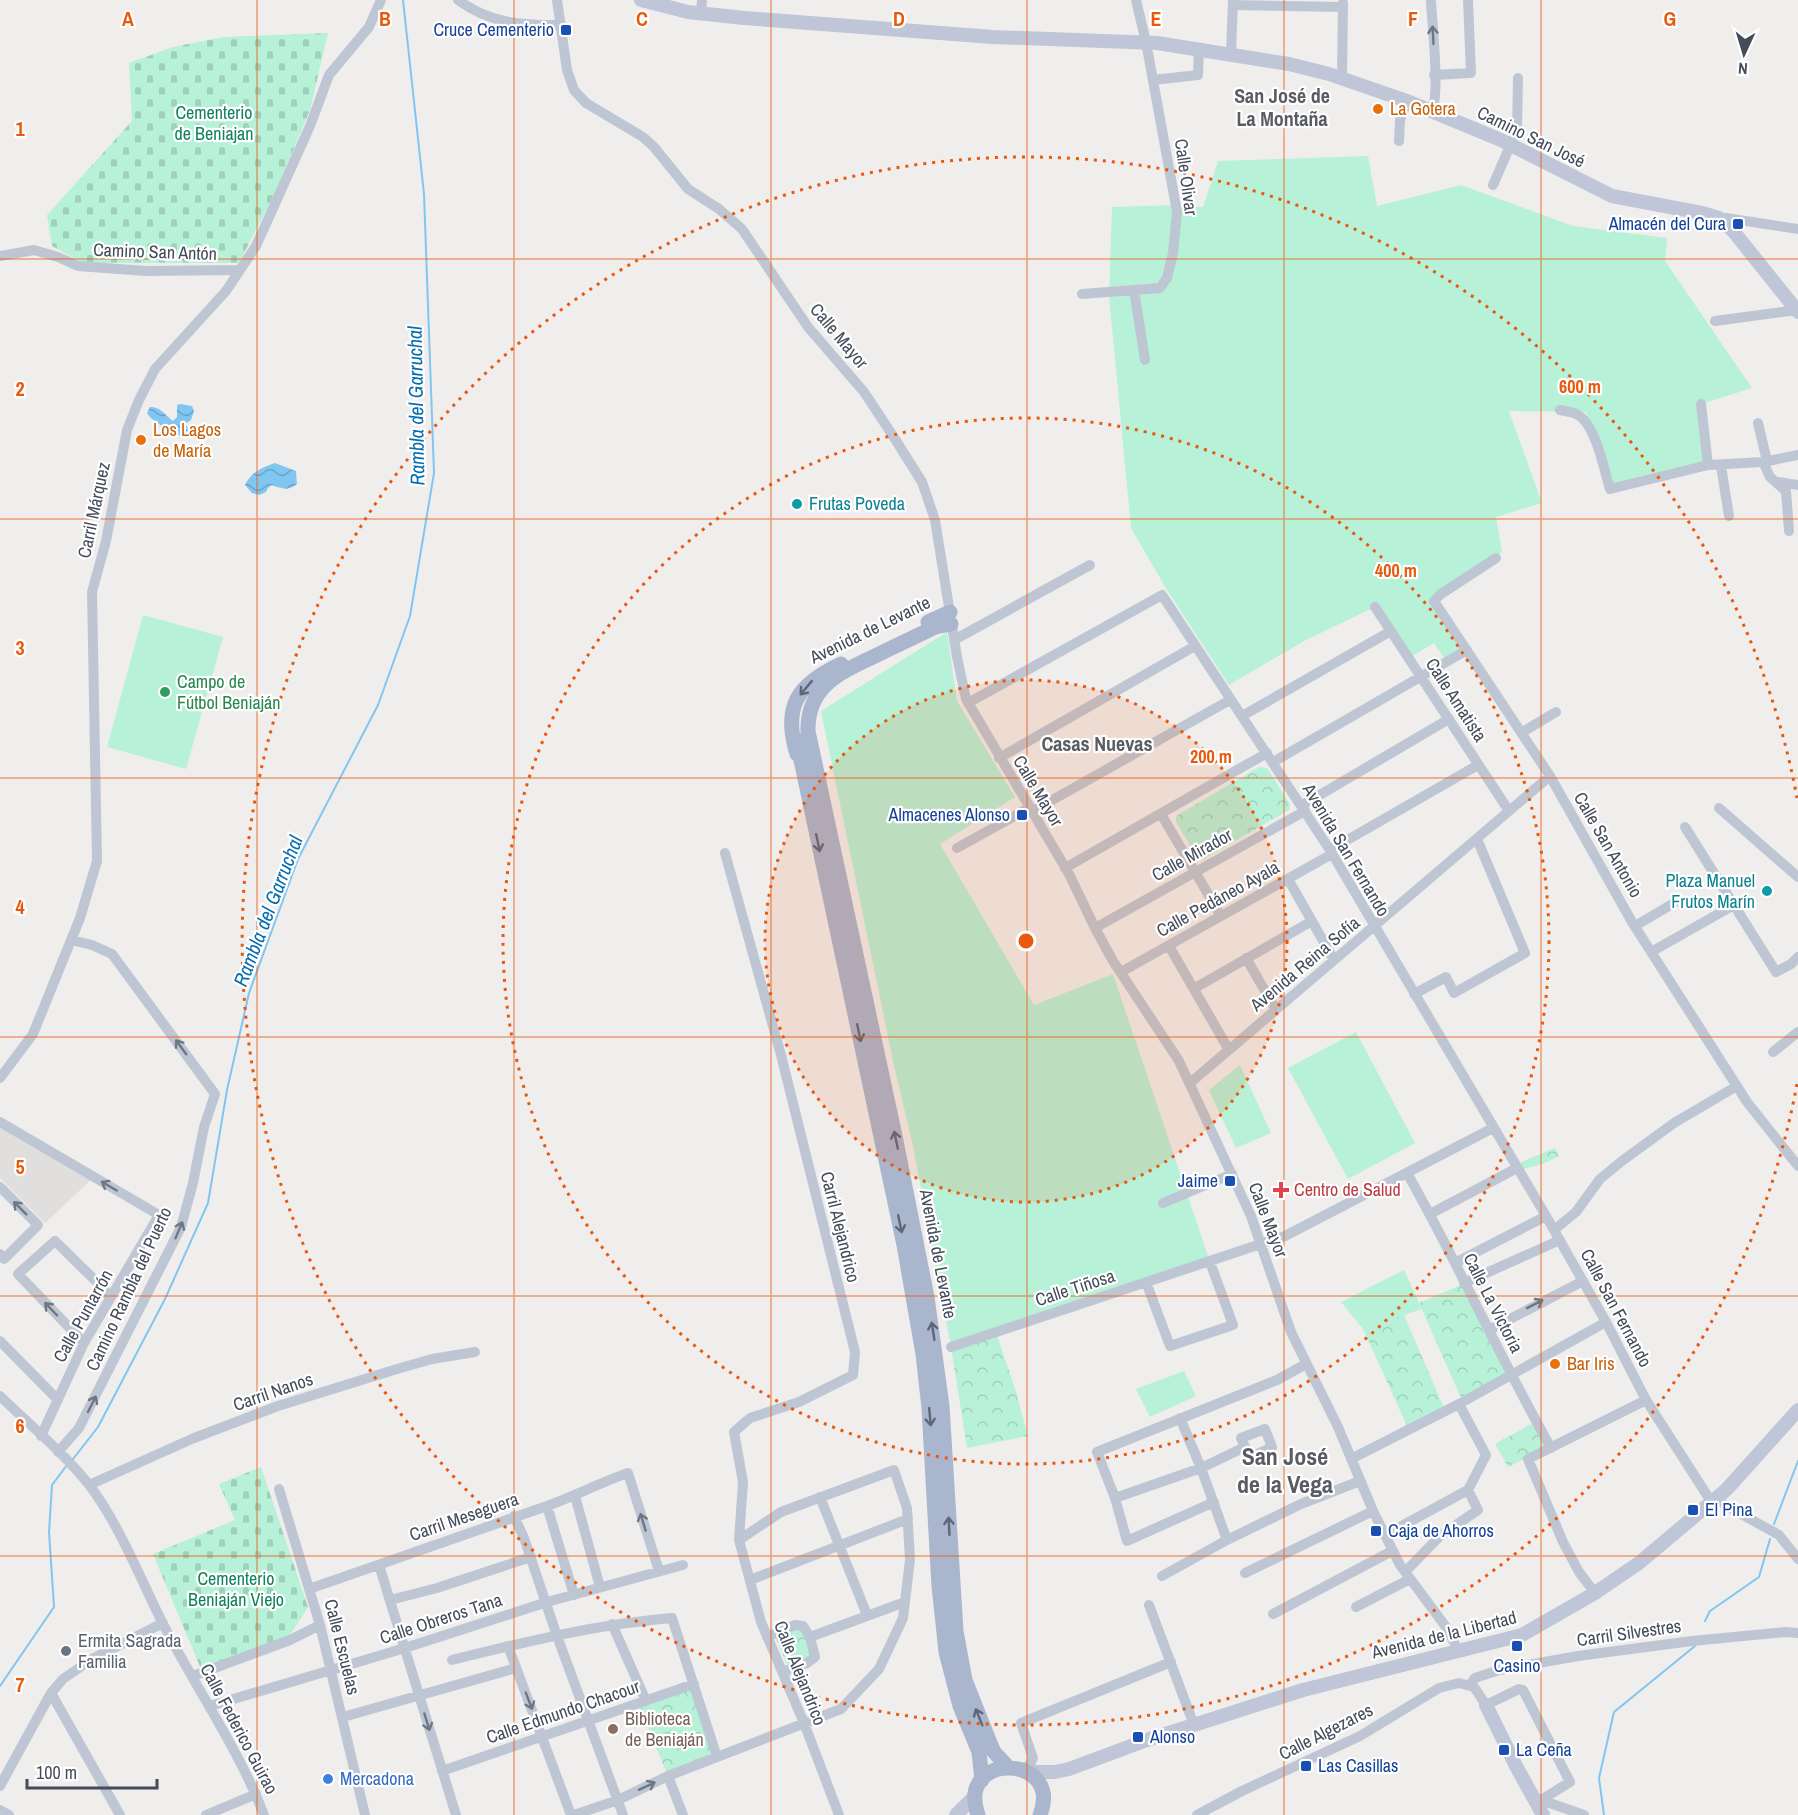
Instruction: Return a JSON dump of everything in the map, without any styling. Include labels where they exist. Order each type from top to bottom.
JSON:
[{"type":"main road","name":"Camino San José","points":[[641,0],[701,14],[993,37],[1146,42],[1199,48],[1289,64],[1342,77],[1407,101],[1511,145],[1612,196],[1701,213],[1719,219]]},
{"type":"main road","points":[[1719,219],[1729,226],[1797,311]]},
{"type":"main road","name":"Avenida de Levante","points":[[951,618],[845,670],[829,681],[817,696],[808,727],[929,1308],[942,1406],[952,1587],[965,1680],[994,1752],[1037,1782],[1043,1807]]},
{"type":"main road","name":"Avenida de Levante","points":[[806,785],[791,726],[795,703],[805,687],[821,674],[951,618]]},
{"type":"main road","name":"Avenida de Levante","points":[[811,746],[804,740],[800,741],[798,746],[906,1256],[923,1354],[945,1642],[956,1694],[979,1752],[982,1780]]},
{"type":"main road","name":"Avenida de la Libertad","points":[[1019,1769],[1054,1772],[1069,1769],[1194,1725],[1347,1678],[1522,1635],[1630,1570],[1714,1500],[1798,1410]]},
{"type":"main road","points":[[1486,1705],[1540,1806]]},
{"type":"main road","points":[[956,1815],[975,1797],[982,1780],[993,1771],[1019,1769]]},
{"type":"main road","name":"Avenida de la Libertad","points":[[1043,1807],[1056,1778],[1069,1769]]},
{"type":"main road","points":[[975,1797],[978,1815]]},
{"type":"street","name":"Carril Márquez","points":[[0,1078],[33,1034],[71,940],[97,861],[92,592],[106,541],[127,430],[155,369],[226,291],[256,246],[310,126],[329,75],[369,27],[381,0]]},
{"type":"street","points":[[458,0],[475,13],[494,19],[520,25],[560,25]]},
{"type":"street","name":"Calle Mayor","points":[[557,0],[569,78],[579,97],[593,108],[643,137],[688,189],[742,229],[808,327],[864,392],[917,474],[929,499],[938,536],[962,687],[968,703],[1065,868],[1095,928],[1174,1052],[1232,1174],[1262,1245],[1287,1323],[1338,1427],[1373,1511],[1392,1551],[1446,1627],[1459,1652]]},
{"type":"street","points":[[701,14],[702,0]]},
{"type":"street","name":"Calle Olivar","points":[[1082,294],[1160,288],[1167,278],[1173,253],[1177,212],[1146,42],[1136,0]]},
{"type":"street","points":[[1431,0],[1435,104],[1432,112]]},
{"type":"street","points":[[1434,75],[1472,74],[1468,0]]},
{"type":"street","points":[[1231,54],[1233,3],[1343,4],[1342,77]]},
{"type":"street","points":[[1153,80],[1198,75],[1199,48]]},
{"type":"street","points":[[1492,185],[1518,125],[1518,78]]},
{"type":"street","points":[[1399,141],[1400,120],[1407,101]]},
{"type":"street","name":"Camino San José","points":[[1719,219],[1726,218],[1798,229]]},
{"type":"street","name":"Camino San Antón","points":[[0,256],[34,250],[78,266],[146,271],[240,270]]},
{"type":"street","points":[[1134,290],[1145,360]]},
{"type":"street","points":[[1715,321],[1797,311]]},
{"type":"street","points":[[1701,404],[1708,465]]},
{"type":"street","points":[[1560,410],[1579,415],[1587,424],[1594,436],[1610,489],[1708,465],[1765,462],[1798,455]]},
{"type":"street","points":[[1758,423],[1770,477],[1786,491],[1789,531]]},
{"type":"street","points":[[1721,466],[1729,516]]},
{"type":"street","points":[[1777,482],[1798,485]]},
{"type":"street","name":"Calle San Antonio","points":[[1496,558],[1434,601],[1550,776],[1635,926],[1747,1102],[1798,1166]]},
{"type":"street","points":[[954,640],[1090,565]]},
{"type":"street","name":"Avenida San Fernando","points":[[968,703],[1162,595],[1331,852],[1493,1128]]},
{"type":"street","name":"Calle Amatista","points":[[1375,607],[1509,811]]},
{"type":"street","points":[[1242,717],[1391,631]]},
{"type":"street","points":[[999,758],[1195,646]]},
{"type":"street","points":[[1065,868],[1161,814],[1421,677],[1467,650]]},
{"type":"street","points":[[957,848],[1230,700]]},
{"type":"street","points":[[1521,733],[1556,712]]},
{"type":"street","name":"Calle Mirador","points":[[1095,928],[1195,872],[1449,719]]},
{"type":"street","name":"Calle Pedáneo Ayala","points":[[1121,972],[1288,879],[1478,765]]},
{"type":"street","name":"Avenida Reina Sofía","points":[[1190,1083],[1550,776]]},
{"type":"street","points":[[1719,808],[1798,877]]},
{"type":"street","points":[[1161,814],[1221,916]]},
{"type":"street","points":[[1685,826],[1776,972],[1791,964],[1798,957]]},
{"type":"street","points":[[1414,994],[1446,977],[1454,993],[1525,953],[1477,839]]},
{"type":"street","name":"Carril Alejandrico","points":[[725,853],[781,1055],[855,1352],[853,1375],[799,1402],[750,1418],[734,1432],[743,1482],[740,1540]]},
{"type":"street","points":[[1288,879],[1334,960]]},
{"type":"street","points":[[1635,926],[1674,903]]},
{"type":"street","points":[[1651,952],[1734,905]]},
{"type":"street","points":[[1195,988],[1312,921]]},
{"type":"street","name":"Camino Rambla del Puerto","points":[[58,1452],[79,1428],[181,1227],[193,1183],[204,1127],[215,1095],[112,954],[92,945],[71,940]]},
{"type":"street","points":[[1169,946],[1229,1050]]},
{"type":"street","points":[[1246,958],[1276,1010]]},
{"type":"street","points":[[1773,1052],[1798,1032]]},
{"type":"street","points":[[1554,1230],[1576,1212],[1600,1179],[1622,1161],[1674,1123],[1737,1086]]},
{"type":"street","name":"Calle Puntarrón","points":[[0,1122],[159,1215],[84,1343],[41,1436]]},
{"type":"street","name":"Calle San Fernando","points":[[1493,1128],[1560,1240],[1646,1400],[1714,1500]]},
{"type":"street","name":"Calle Tiñosa","points":[[951,1347],[1296,1232],[1493,1128]]},
{"type":"street","points":[[1430,1214],[1517,1168]]},
{"type":"street","name":"Calle La Victoria","points":[[1407,1173],[1511,1376],[1551,1448]]},
{"type":"street","points":[[1163,1203],[1232,1174]]},
{"type":"street","points":[[1,1190],[38,1225],[2,1257]]},
{"type":"street","points":[[1455,1263],[1546,1216]]},
{"type":"street","points":[[1464,1283],[1560,1240]]},
{"type":"street","points":[[84,1343],[18,1274],[55,1241],[104,1289],[110,1298]]},
{"type":"street","points":[[1146,1282],[1170,1346],[1233,1326],[1210,1262]]},
{"type":"street","points":[[1489,1330],[1583,1281]]},
{"type":"street","points":[[1351,1459],[1459,1404],[1606,1322]]},
{"type":"street","points":[[0,1341],[58,1400]]},
{"type":"street","name":"Carril Nanos","points":[[89,1485],[194,1438],[278,1406],[415,1364],[475,1352]]},
{"type":"street","points":[[1214,1502],[1127,1541],[1115,1498],[1097,1452],[1277,1380],[1306,1364]]},
{"type":"street","name":"Calle Federico Guirao","points":[[0,1395],[89,1485],[127,1549],[163,1623],[256,1794],[264,1815]]},
{"type":"street","points":[[1595,1593],[1579,1572],[1568,1552],[1528,1459],[1646,1400]]},
{"type":"street","points":[[1385,1535],[1468,1490],[1486,1455],[1459,1404]]},
{"type":"street","points":[[1180,1418],[1202,1468],[1227,1540]]},
{"type":"street","points":[[1115,1498],[1202,1468],[1245,1447]]},
{"type":"street","points":[[508,1646],[572,1815],[618,1800],[668,1776],[841,1708],[879,1669],[903,1618],[910,1560],[908,1519],[907,1508],[894,1470],[781,1512],[740,1540]]},
{"type":"street","name":"Carril Meseguera","points":[[309,1588],[575,1496],[604,1481],[628,1473],[659,1572]]},
{"type":"street","points":[[1162,1576],[1227,1540],[1301,1504],[1360,1481]]},
{"type":"street","name":"Calle Escuelas","points":[[279,1489],[320,1625],[365,1815]]},
{"type":"street","points":[[1356,1607],[1408,1576],[1440,1536],[1478,1510],[1468,1490]]},
{"type":"street","points":[[575,1496],[600,1587]]},
{"type":"street","points":[[820,1497],[867,1616]]},
{"type":"street","points":[[1714,1500],[1779,1535],[1798,1559]]},
{"type":"street","points":[[547,1506],[574,1595]]},
{"type":"street","points":[[1245,1573],[1373,1511]]},
{"type":"street","points":[[514,1516],[531,1557],[557,1636],[623,1815]]},
{"type":"street","points":[[750,1580],[908,1519]]},
{"type":"street","name":"Calle Alejandrico","points":[[740,1540],[761,1622],[804,1723],[839,1815]]},
{"type":"street","points":[[1273,1614],[1392,1551]]},
{"type":"street","points":[[390,1600],[436,1588],[531,1557]]},
{"type":"street","points":[[379,1565],[456,1815]]},
{"type":"street","name":"Calle Obreros Tana","points":[[210,1706],[405,1648],[547,1602],[683,1565]]},
{"type":"street","points":[[810,1637],[905,1602]]},
{"type":"street","points":[[1149,1605],[1194,1725]]},
{"type":"street","points":[[452,1660],[612,1624],[672,1618],[717,1757]]},
{"type":"street","points":[[0,1786],[51,1693],[63,1679],[81,1665],[163,1623]]},
{"type":"street","points":[[612,1624],[646,1701]]},
{"type":"street","points":[[193,1676],[290,1640],[320,1625]]},
{"type":"street","points":[[768,1637],[795,1625],[803,1626],[810,1637],[815,1657],[807,1663],[783,1672]]},
{"type":"street","name":"Carril Silvestres","points":[[1470,1685],[1474,1678],[1491,1672],[1578,1656],[1692,1641],[1785,1632],[1798,1633]]},
{"type":"street","points":[[1019,1769],[1029,1766],[1034,1758],[1021,1723],[1171,1662]]},
{"type":"street","points":[[343,1717],[516,1668]]},
{"type":"street","name":"Calle Algezares","points":[[1197,1815],[1242,1791],[1360,1736],[1439,1688],[1459,1683],[1470,1685]]},
{"type":"street","name":"Calle Edmundo Chacour","points":[[442,1772],[694,1684]]},
{"type":"street","points":[[1470,1685],[1478,1690],[1486,1705],[1519,1689],[1523,1690],[1570,1782],[1540,1806]]},
{"type":"street","points":[[51,1693],[120,1815]]},
{"type":"street","points":[[668,1776],[682,1815]]},
{"type":"street","points":[[206,1815],[256,1794]]},
{"type":"street","points":[[1540,1806],[1584,1815]]},
{"type":"street","points":[[0,1810],[9,1815]]},
{"type":"shaded area","points":[[0,1125],[92,1179],[45,1223],[0,1178]]},
{"type":"green space","name":"Cementerio de Beniajan","points":[[328,33],[310,110],[275,193],[239,263],[83,263],[52,246],[47,215],[132,121],[129,63],[173,47],[224,37]]},
{"type":"green space","points":[[1368,156],[1377,206],[1461,185],[1573,226],[1667,238],[1665,261],[1752,388],[1701,404],[1708,465],[1610,489],[1586,412],[1509,411],[1542,503],[1496,517],[1502,552],[1434,601],[1467,650],[1447,662],[1434,643],[1409,658],[1375,607],[1306,640],[1229,685],[1167,590],[1131,528],[1109,296],[1112,207],[1176,205],[1203,207],[1218,161]]},
{"type":"green space","name":"Campo de Fútbol Beniaján","points":[[143,615],[223,637],[186,769],[107,747]]},
{"type":"green space","points":[[947,632],[957,701],[1015,797],[940,844],[1034,1005],[1113,974],[1210,1262],[951,1347],[913,1146],[893,1061],[821,711]]},
{"type":"green space","points":[[1259,767],[1267,768],[1290,804],[1289,810],[1204,859],[1198,859],[1176,822],[1176,816]]},
{"type":"green space","points":[[1356,1032],[1415,1143],[1348,1179],[1288,1068]]},
{"type":"green space","points":[[1240,1065],[1271,1133],[1236,1148],[1209,1090]]},
{"type":"green space","points":[[1555,1148],[1559,1156],[1524,1169],[1520,1166],[1521,1162]]},
{"type":"green space","points":[[1404,1270],[1422,1309],[1363,1329],[1341,1302]]},
{"type":"green space","points":[[1463,1284],[1510,1375],[1462,1400],[1419,1303]]},
{"type":"green space","points":[[1404,1315],[1444,1408],[1408,1428],[1363,1329]]},
{"type":"green space","points":[[996,1332],[1028,1436],[967,1448],[951,1347]]},
{"type":"green space","points":[[1184,1371],[1196,1396],[1150,1417],[1136,1389]]},
{"type":"green space","points":[[1535,1422],[1549,1447],[1508,1467],[1495,1444]]},
{"type":"green space","name":"Cementerio Beniaján Viejo","points":[[261,1467],[308,1607],[288,1638],[201,1669],[153,1554],[235,1520],[219,1484]]},
{"type":"green space","points":[[803,1626],[815,1652],[789,1670],[774,1634]]},
{"type":"green space","points":[[690,1689],[717,1757],[668,1776],[640,1708]]},
{"type":"water","points":[[177,405],[192,406],[194,411],[191,420],[185,424],[188,428],[187,435],[172,433],[147,413],[150,407],[157,408],[173,421],[177,417]]},
{"type":"water","points":[[275,463],[296,471],[297,484],[285,489],[272,485],[266,492],[259,495],[252,493],[245,485],[248,480],[258,471]]},
{"type":"waterway","name":"Rambla del Garruchal","points":[[73,1459],[98,1427],[165,1299],[208,1203],[227,1090],[249,993],[298,859],[378,705],[410,616],[434,473],[424,194],[403,0]]},
{"type":"waterway","points":[[1774,1524],[1798,1461]]},
{"type":"waterway","name":"Rambla del Garruchal","points":[[0,1686],[54,1607],[49,1532],[52,1485],[67,1465]]},
{"type":"waterway","points":[[1705,1621],[1710,1611],[1759,1577],[1770,1539]]},
{"type":"waterway","points":[[1604,1815],[1599,1778],[1614,1712],[1695,1646]]},
{"type":"place","name":"Cruce Cementerio","points":[[566,30]]},
{"type":"place","name":"La Gotera","points":[[1378,109]]},
{"type":"place","name":"Almacén del Cura","points":[[1738,224]]},
{"type":"place","name":"Los Lagos de María","points":[[141,440]]},
{"type":"place","name":"Frutas Poveda","points":[[797,504]]},
{"type":"place","name":"Campo de Fútbol Beniaján","points":[[165,692]]},
{"type":"place","name":"Almacenes Alonso","points":[[1022,815]]},
{"type":"place","name":"Plaza Manuel Frutos Marín","points":[[1767,891]]},
{"type":"place","name":"Jaime","points":[[1230,1181]]},
{"type":"place","name":"Centro de Salud","points":[[1281,1190]]},
{"type":"place","name":"Bar Iris","points":[[1555,1364]]},
{"type":"place","name":"El Pina","points":[[1693,1510]]},
{"type":"place","name":"Caja de Ahorros","points":[[1376,1531]]},
{"type":"place","name":"Casino","points":[[1517,1646]]},
{"type":"place","name":"Ermita Sagrada Familia","points":[[66,1651]]},
{"type":"place","name":"Biblioteca de Beniaján","points":[[613,1729]]},
{"type":"place","name":"Alonso","points":[[1138,1737]]},
{"type":"place","name":"La Ceña","points":[[1504,1750]]},
{"type":"place","name":"Las Casillas","points":[[1306,1766]]},
{"type":"place","name":"Mercadona","points":[[328,1779]]},
{"type":"district","name":"San José de La Montaña","points":[[1282,108]]},
{"type":"district","name":"Casas Nuevas","points":[[1097,744]]},
{"type":"district","name":"San José de la Vega","points":[[1285,1471]]}]
